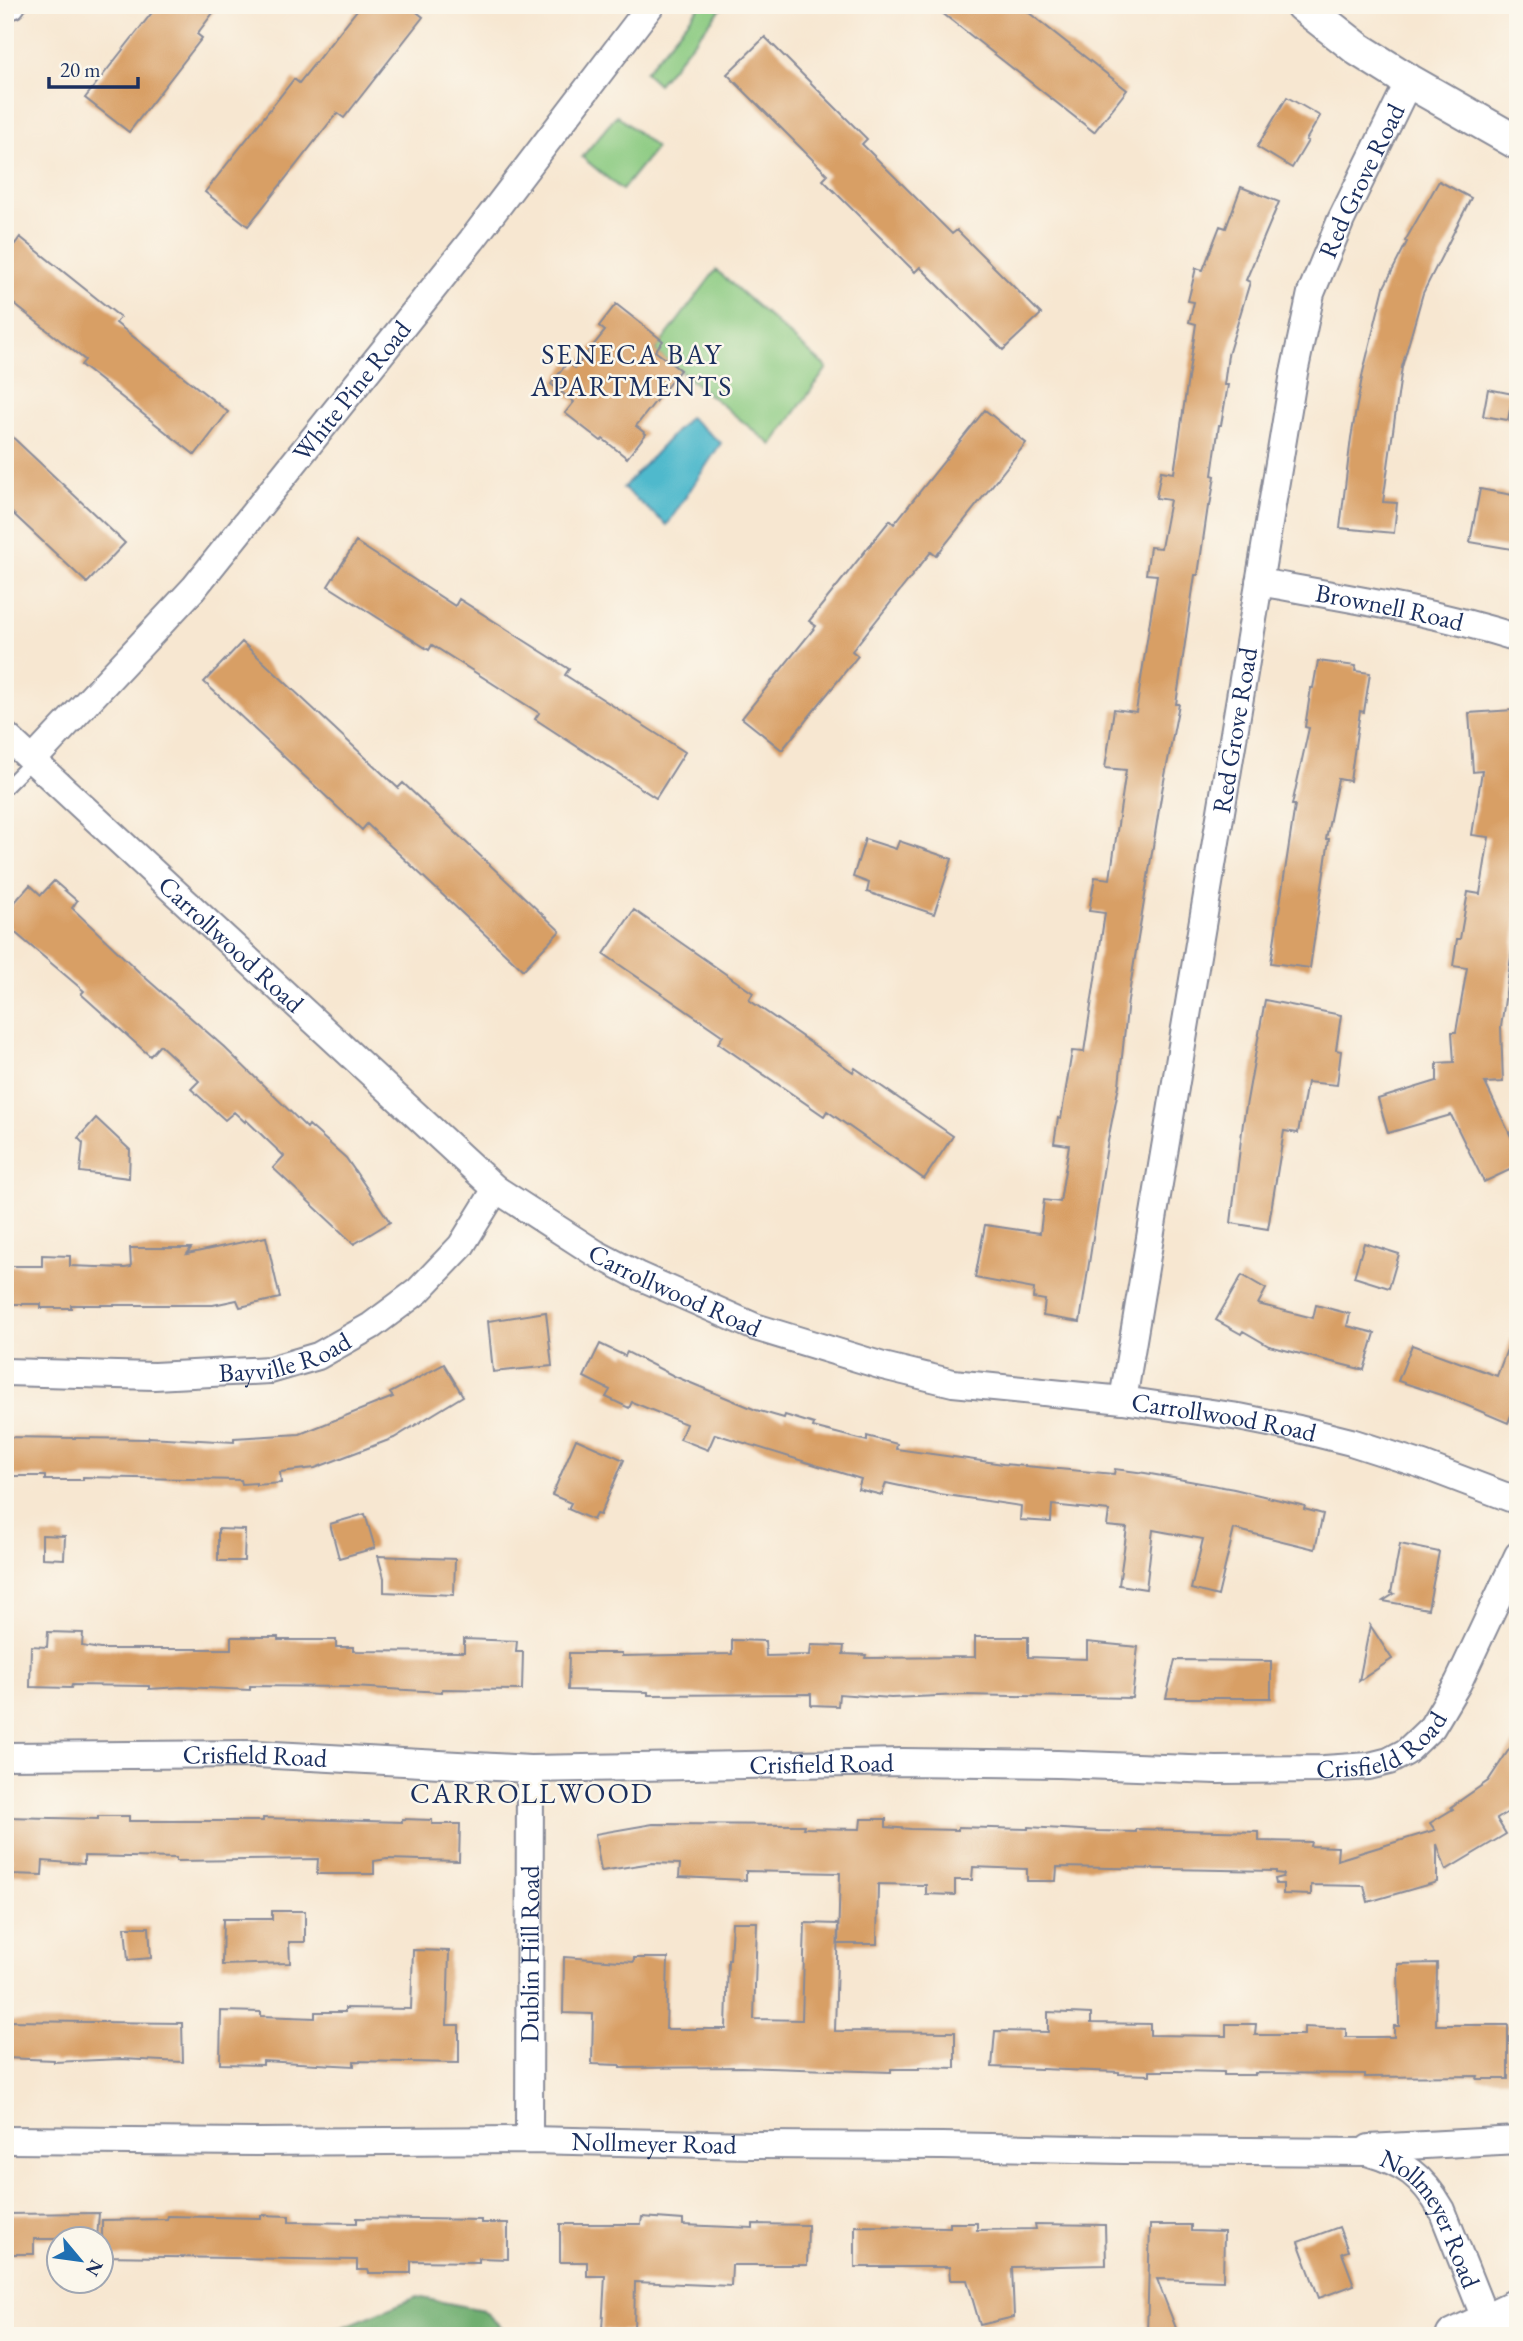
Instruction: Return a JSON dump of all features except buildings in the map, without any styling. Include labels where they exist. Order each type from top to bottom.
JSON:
[{"type":"street","points":[[6,5],[12,5]]},
{"type":"street","name":"White Pine Road","points":[[33,760],[194,588],[472,240],[651,5]]},
{"type":"street","points":[[1302,5],[1359,49],[1409,81],[1518,143]]},
{"type":"street","name":"Red Grove Road","points":[[1123,1400],[1294,373],[1311,293],[1341,220],[1409,81]]},
{"type":"street","name":"Brownell Road","points":[[1259,582],[1383,604],[1483,627],[1518,638]]},
{"type":"street","name":"Carrollwood Road","points":[[5,735],[496,1189],[595,1254],[659,1286],[755,1327],[883,1366],[953,1383],[1123,1400],[1240,1417],[1338,1438],[1423,1465],[1518,1501]]},
{"type":"street","name":"Bayville Road","points":[[5,1372],[154,1376],[270,1370],[318,1356],[371,1326],[418,1291],[461,1246],[496,1189]]},
{"type":"street","name":"Crisfield Road","points":[[5,1756],[256,1754],[530,1769],[903,1762],[1216,1770],[1369,1766],[1390,1761],[1406,1752],[1432,1727],[1458,1683],[1518,1555]]},
{"type":"street","name":"Dublin Hill Road","points":[[529,2140],[530,1769]]},
{"type":"street","name":"Nollmeyer Road","points":[[5,2140],[256,2143],[529,2140],[751,2146],[1367,2151],[1390,2159],[1415,2174],[1424,2183],[1442,2210],[1490,2328]]},
{"type":"street","name":"Nollmeyer Road","points":[[1302,2150],[1518,2140]]},
{"type":"street","points":[[1453,2336],[1490,2328],[1518,2305]]},
{"type":"lane","points":[[5,788],[33,760]]},
{"type":"green space","points":[[701,5],[716,5],[721,9],[658,84],[645,72]]},
{"type":"green space","points":[[617,115],[656,148],[622,190],[582,157]]},
{"type":"green space","points":[[716,270],[827,368],[772,445],[655,351]]},
{"type":"green space","points":[[417,2297],[483,2310],[511,2336],[328,2336],[333,2331]]},
{"type":"water","points":[[689,417],[721,443],[667,525],[623,488]]},
{"type":"district","name":"SENECA BAY APARTMENTS","points":[[632,370]]},
{"type":"district","name":"CARROLLWOOD","points":[[532,1793]]}]
